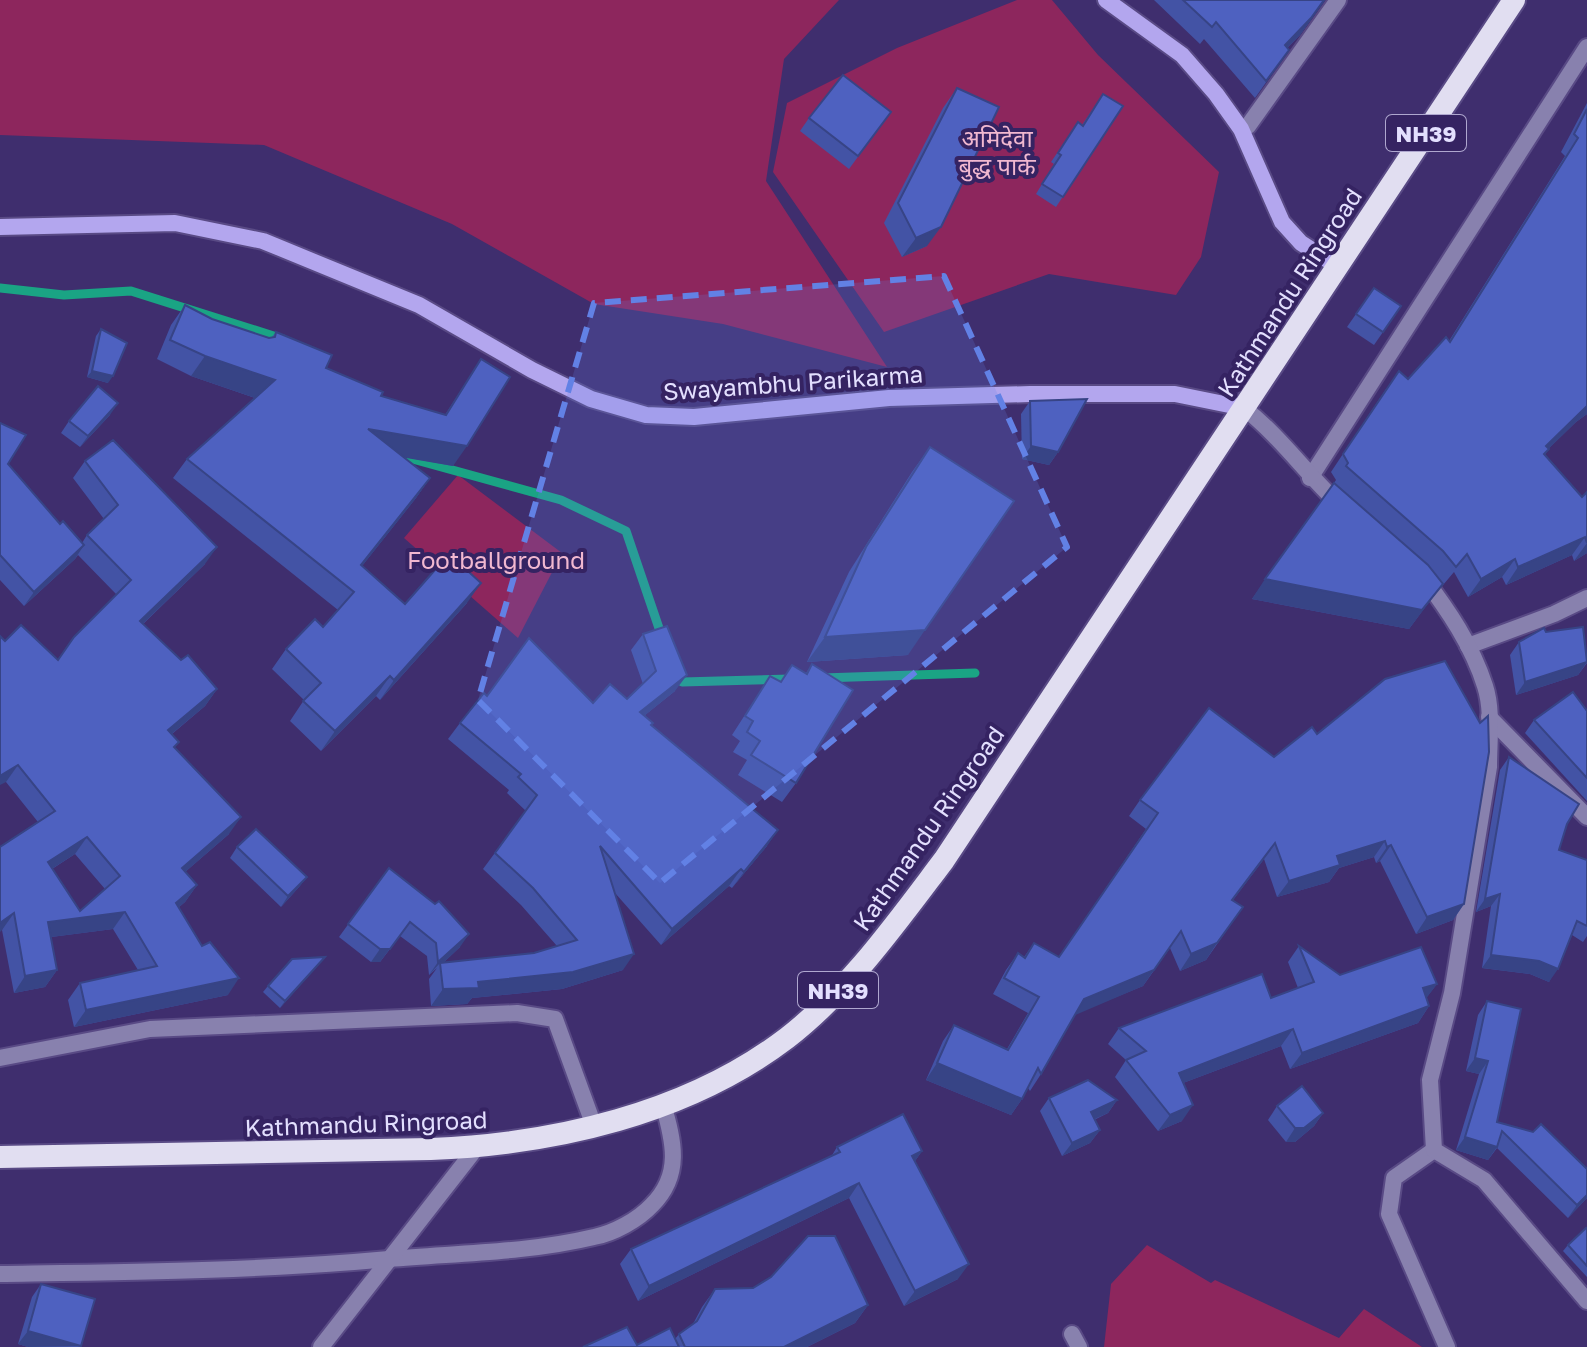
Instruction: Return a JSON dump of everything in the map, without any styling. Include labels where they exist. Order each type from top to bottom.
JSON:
[{"type":"highway","name":"Kathmandu Ringroad","points":[[0,1157],[477,1147],[594,1126],[663,1104],[729,1074],[787,1038],[871,953],[951,849],[1514,0]]},
{"type":"main road","points":[[1106,0],[1182,55],[1241,129],[1282,222],[1301,243],[1337,266]]},
{"type":"main road","name":"Swayambhu Parikarma","points":[[0,227],[175,223],[263,241],[419,305],[532,370],[591,399],[646,415],[694,417],[889,398],[1059,394],[1175,394],[1244,408]]},
{"type":"street","points":[[1241,129],[1248,126],[1338,0]]},
{"type":"street","points":[[1310,478],[1587,47]]},
{"type":"street","points":[[1244,408],[1272,430],[1310,478],[1355,518]]},
{"type":"street","points":[[1412,567],[1451,614],[1468,646],[1486,687],[1489,717],[1489,767],[1485,797],[1452,993],[1430,1080],[1434,1150]]},
{"type":"street","points":[[1468,646],[1554,614],[1587,598]]},
{"type":"street","points":[[1489,717],[1587,817]]},
{"type":"street","points":[[0,1058],[150,1029],[288,1020],[517,1013],[542,1015],[555,1019],[594,1126]]},
{"type":"street","points":[[0,1274],[267,1270],[510,1251],[597,1237],[621,1227],[651,1207],[670,1182],[676,1146],[663,1104]]},
{"type":"street","points":[[321,1347],[477,1147]]},
{"type":"street","points":[[1434,1150],[1484,1180],[1587,1301]]},
{"type":"street","points":[[1434,1150],[1394,1178],[1389,1214],[1447,1347]]},
{"type":"highlighted area","points":[[944,276],[1067,547],[660,883],[478,700],[594,303]]},
{"type":"green space","points":[[0,0],[839,0],[784,59],[766,181],[887,367],[723,324],[594,304],[452,224],[264,145],[0,135]]},
{"type":"green space","name":"अमिदेवा बुद्ध पार्क","points":[[1017,0],[1052,0],[1098,55],[1219,172],[1201,257],[1176,295],[1049,274],[884,332],[773,172],[787,103],[897,48]]},
{"type":"green space","name":"Footballground","points":[[458,475],[562,553],[518,638],[404,538]]},
{"type":"green space","points":[[1147,1245],[1211,1283],[1215,1280],[1339,1338],[1364,1309],[1422,1347],[1104,1347],[1111,1284]]},
{"type":"building","points":[[1183,0],[1324,0],[1285,45],[1289,50],[1266,81],[1216,22],[1212,27]]},
{"type":"building","points":[[843,75],[891,112],[858,156],[809,118]]},
{"type":"building","points":[[957,88],[999,107],[941,227],[916,238],[898,203]]},
{"type":"building","points":[[1103,94],[1123,106],[1063,197],[1042,184],[1078,122],[1083,126]]},
{"type":"building","points":[[1587,109],[1587,406],[1546,446],[1549,449],[1544,454],[1582,497],[1587,492],[1587,543],[1585,537],[1518,567],[1515,559],[1481,579],[1467,554],[1456,567],[1443,551],[1346,466],[1348,463],[1343,454],[1399,371],[1408,379],[1446,337],[1450,342],[1578,138],[1574,134]]},
{"type":"building","points":[[1374,288],[1401,306],[1383,332],[1356,314]]},
{"type":"building","points":[[185,305],[212,319],[269,338],[275,337],[276,332],[332,355],[326,368],[383,392],[381,396],[446,415],[481,359],[510,377],[467,446],[368,429],[430,478],[361,565],[405,604],[449,554],[481,583],[394,680],[390,676],[335,731],[303,701],[321,683],[286,649],[315,619],[323,627],[354,592],[187,459],[275,380],[205,356],[170,340]]},
{"type":"building","points":[[101,329],[127,343],[113,376],[92,371]]},
{"type":"building","points":[[98,386],[118,403],[88,436],[69,421]]},
{"type":"building","points":[[1087,399],[1058,452],[1031,446],[1030,401]]},
{"type":"building","points":[[0,423],[26,435],[8,464],[60,524],[63,521],[84,545],[34,592],[0,555]]},
{"type":"building","points":[[113,440],[217,547],[140,621],[181,660],[188,655],[217,689],[168,730],[179,742],[174,747],[241,817],[182,868],[197,885],[176,903],[202,946],[210,942],[239,978],[86,1010],[80,983],[157,966],[125,912],[48,922],[57,970],[25,976],[14,913],[0,923],[0,847],[55,811],[18,765],[0,776],[0,636],[5,641],[21,625],[58,660],[74,637],[131,580],[87,535],[118,505],[85,461]],"holes":[[[87,837],[120,876],[80,911],[48,862]]]},
{"type":"building","points":[[930,447],[1014,501],[925,630],[825,637],[866,547]]},
{"type":"building","points":[[1334,483],[1428,565],[1443,584],[1422,610],[1265,579]]},
{"type":"building","points":[[667,626],[687,675],[640,712],[653,723],[651,725],[778,830],[744,872],[741,869],[672,929],[600,846],[634,954],[573,972],[478,982],[479,988],[443,989],[440,963],[534,953],[577,940],[533,888],[495,853],[537,795],[518,777],[521,774],[460,723],[484,693],[487,696],[529,638],[593,703],[610,684],[627,699],[656,671],[643,634]]},
{"type":"building","points":[[1583,627],[1587,662],[1525,682],[1519,642],[1544,628],[1546,632]]},
{"type":"building","points":[[1445,661],[1480,723],[1488,716],[1489,752],[1464,904],[1427,917],[1391,845],[1387,847],[1385,841],[1337,856],[1340,865],[1289,881],[1275,843],[1232,900],[1243,907],[1217,943],[1191,954],[1181,931],[1154,970],[1084,999],[1041,1074],[1038,1068],[1022,1099],[937,1063],[954,1025],[1008,1050],[1039,997],[1004,978],[1018,953],[1025,958],[1034,943],[1059,957],[1158,813],[1140,800],[1209,708],[1274,757],[1312,727],[1317,734],[1385,679]]},
{"type":"building","points":[[812,664],[853,690],[796,783],[751,755],[760,741],[747,732],[753,721],[745,716],[770,676],[781,682],[792,665],[807,674]]},
{"type":"building","points":[[1573,692],[1587,711],[1587,778],[1534,720]]},
{"type":"building","points":[[1509,757],[1579,804],[1567,824],[1559,850],[1587,860],[1587,926],[1577,921],[1558,969],[1539,961],[1491,955],[1500,894],[1485,899]]},
{"type":"building","points":[[256,829],[307,877],[288,896],[237,847]]},
{"type":"building","points":[[389,868],[435,904],[439,901],[469,934],[438,962],[436,943],[410,922],[390,949],[380,949],[348,924]]},
{"type":"building","points":[[1299,946],[1340,975],[1421,947],[1437,984],[1423,988],[1429,1006],[1302,1053],[1293,1029],[1179,1073],[1193,1105],[1170,1115],[1126,1060],[1146,1051],[1119,1028],[1262,974],[1271,998],[1314,982]]},
{"type":"building","points":[[325,957],[285,1001],[268,986],[292,959]]},
{"type":"building","points":[[1487,1001],[1521,1009],[1497,1122],[1533,1132],[1541,1124],[1587,1169],[1587,1195],[1577,1205],[1502,1131],[1497,1147],[1465,1137],[1488,1061],[1475,1058]]},
{"type":"building","points":[[1088,1080],[1117,1100],[1091,1112],[1100,1130],[1072,1143],[1049,1098]]},
{"type":"building","points":[[1302,1086],[1323,1113],[1304,1128],[1295,1128],[1277,1106]]},
{"type":"building","points":[[903,1114],[922,1151],[912,1156],[969,1264],[915,1291],[859,1183],[649,1286],[631,1249],[840,1152],[837,1147]]},
{"type":"building","points":[[1587,1229],[1587,1266],[1568,1245]]},
{"type":"building","points":[[808,1236],[835,1236],[868,1305],[784,1347],[685,1347],[679,1334],[697,1321],[715,1289],[753,1288],[771,1277]]},
{"type":"building","points":[[41,1284],[95,1299],[81,1346],[28,1331]]},
{"type":"building","points":[[627,1327],[637,1345],[670,1328],[679,1347],[583,1347]]},
{"type":"waterway","points":[[0,288],[64,295],[131,291],[283,339]]},
{"type":"waterway","points":[[398,455],[561,500],[626,531],[663,640]]},
{"type":"waterway","points":[[677,672],[682,682],[791,679]]},
{"type":"waterway","points":[[822,678],[975,673]]}]
